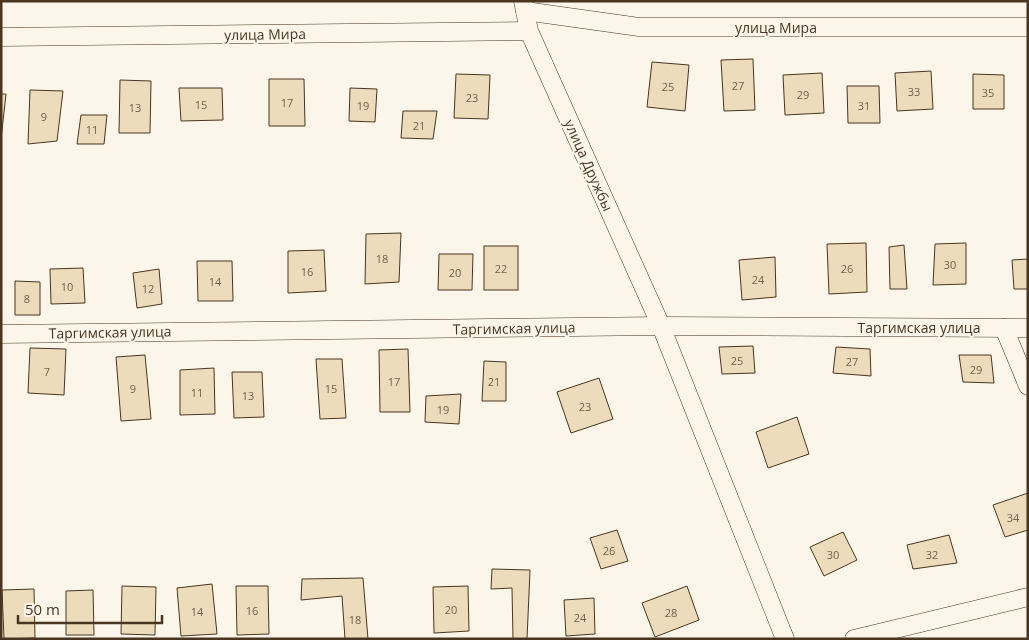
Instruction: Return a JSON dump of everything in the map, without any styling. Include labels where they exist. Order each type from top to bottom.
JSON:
[{"type":"street","name":"улица Мира","points":[[524,6],[639,27],[1028,28]]},
{"type":"street","name":"улица Дружбы","points":[[524,6],[529,31],[661,326],[786,639]]},
{"type":"street","name":"улица Мира","points":[[1,38],[529,31]]},
{"type":"street","name":"Таргимская улица","points":[[1,334],[661,326],[1028,328]]},
{"type":"street","points":[[1004,328],[1028,386]]},
{"type":"street","points":[[854,639],[1028,597]]},
{"type":"building","points":[[753,59],[755,110],[724,111],[721,60]]},
{"type":"building","points":[[652,62],[689,65],[685,111],[647,107]]},
{"type":"building","points":[[931,71],[933,109],[897,111],[895,73]]},
{"type":"building","points":[[822,73],[824,113],[785,115],[783,75]]},
{"type":"building","points":[[456,74],[490,75],[488,119],[454,118]]},
{"type":"building","points":[[973,74],[1004,75],[1004,109],[973,109]]},
{"type":"building","points":[[269,79],[304,79],[305,126],[269,126]]},
{"type":"building","points":[[120,80],[151,81],[150,133],[119,133]]},
{"type":"building","points":[[847,86],[879,86],[880,123],[848,123]]},
{"type":"building","points":[[179,88],[222,88],[223,120],[181,121]]},
{"type":"building","points":[[350,88],[377,89],[375,122],[349,121]]},
{"type":"building","points":[[30,90],[63,91],[57,141],[28,144]]},
{"type":"building","points":[[1,94],[6,94],[1,140]]},
{"type":"building","points":[[403,111],[437,111],[433,139],[401,138]]},
{"type":"building","points":[[81,115],[107,115],[104,144],[77,144]]},
{"type":"building","points":[[401,233],[399,282],[365,284],[366,234]]},
{"type":"building","points":[[866,243],[867,292],[829,294],[827,244]]},
{"type":"building","points":[[966,243],[966,284],[933,285],[935,244]]},
{"type":"building","points":[[904,245],[907,289],[890,289],[889,247]]},
{"type":"building","points":[[484,246],[518,246],[518,290],[484,290]]},
{"type":"building","points":[[324,250],[326,291],[288,293],[288,251]]},
{"type":"building","points":[[439,254],[473,254],[472,290],[438,290]]},
{"type":"building","points":[[775,257],[776,297],[742,300],[739,260]]},
{"type":"building","points":[[1028,259],[1028,289],[1014,289],[1012,260]]},
{"type":"building","points":[[197,261],[232,261],[233,301],[198,301]]},
{"type":"building","points":[[83,268],[85,303],[51,304],[50,269]]},
{"type":"building","points":[[159,269],[162,304],[137,308],[133,273]]},
{"type":"building","points":[[15,281],[40,282],[40,315],[15,315]]},
{"type":"building","points":[[753,346],[755,373],[722,374],[719,347]]},
{"type":"building","points":[[836,347],[870,349],[871,376],[833,373]]},
{"type":"building","points":[[30,348],[66,349],[64,395],[28,393]]},
{"type":"building","points":[[408,349],[410,412],[380,412],[379,350]]},
{"type":"building","points":[[145,355],[151,419],[121,421],[116,357]]},
{"type":"building","points":[[959,355],[991,355],[994,383],[963,382]]},
{"type":"building","points":[[316,359],[342,359],[346,418],[320,419]]},
{"type":"building","points":[[484,361],[506,362],[506,401],[482,401]]},
{"type":"building","points":[[214,368],[215,414],[180,415],[180,370]]},
{"type":"building","points":[[232,372],[262,372],[264,417],[234,418]]},
{"type":"building","points":[[599,378],[613,419],[571,433],[557,392]]},
{"type":"building","points":[[461,394],[459,424],[425,422],[426,396]]},
{"type":"building","points":[[797,417],[809,454],[768,468],[756,432]]},
{"type":"building","points":[[1028,493],[1028,530],[1005,537],[993,505]]},
{"type":"building","points":[[617,530],[628,561],[601,569],[590,538]]},
{"type":"building","points":[[843,532],[857,560],[824,576],[810,547]]},
{"type":"building","points":[[949,535],[957,563],[913,569],[907,545]]},
{"type":"building","points":[[492,569],[530,570],[527,639],[513,639],[512,588],[491,589]]},
{"type":"building","points":[[363,578],[368,639],[345,639],[342,596],[301,600],[302,579]]},
{"type":"building","points":[[212,584],[217,634],[181,636],[177,588]]},
{"type":"building","points":[[122,586],[156,587],[155,635],[121,634]]},
{"type":"building","points":[[236,586],[268,586],[269,634],[237,635]]},
{"type":"building","points":[[468,586],[469,631],[434,633],[433,587]]},
{"type":"building","points":[[687,586],[699,620],[655,637],[642,603]]},
{"type":"building","points":[[34,589],[35,638],[4,639],[2,590]]},
{"type":"building","points":[[93,590],[94,635],[66,635],[66,591]]},
{"type":"building","points":[[594,598],[595,634],[566,636],[564,600]]}]
